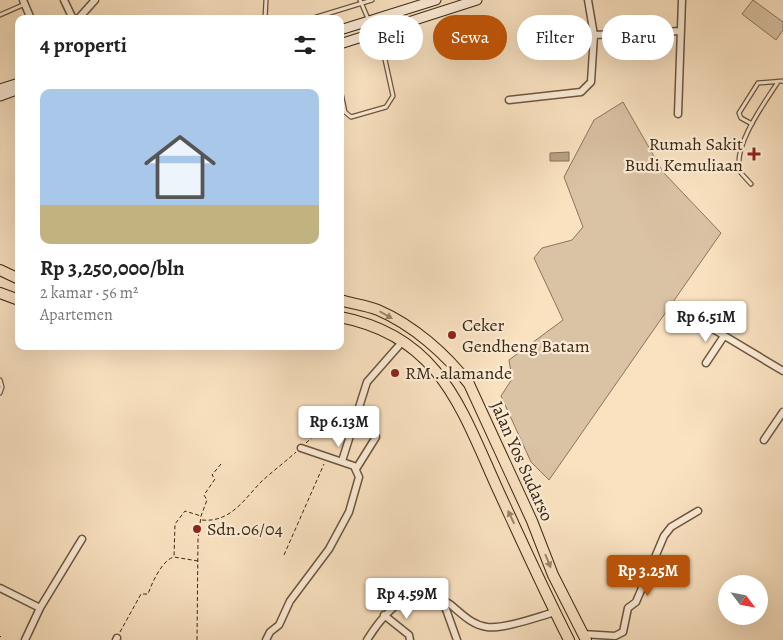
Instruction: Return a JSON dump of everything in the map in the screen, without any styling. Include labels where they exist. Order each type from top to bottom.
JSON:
[{"type":"main road","points":[[388,15],[436,0]]},
{"type":"main road","points":[[423,16],[477,0]]},
{"type":"main road","points":[[344,29],[359,24]]},
{"type":"main road","points":[[344,43],[359,38]]},
{"type":"main road","points":[[0,89],[15,83]]},
{"type":"main road","points":[[0,96],[15,90]]},
{"type":"main road","points":[[0,270],[15,277]]},
{"type":"main road","points":[[0,293],[15,299]]},
{"type":"main road","name":"Jalan Yos Sudarso","points":[[344,301],[378,310],[425,340],[454,364],[469,384],[536,531],[553,575],[584,637]]},
{"type":"main road","name":"Jalan Yos Sudarso","points":[[344,318],[373,325],[403,341],[421,355],[451,390],[474,433],[520,537],[569,640]]},
{"type":"main road","points":[[520,537],[536,531]]},
{"type":"street","points":[[64,0],[71,15]]},
{"type":"street","points":[[82,15],[95,0]]},
{"type":"street","points":[[509,100],[581,92],[588,88],[591,82],[594,35],[588,0]]},
{"type":"street","points":[[678,114],[682,0]]},
{"type":"street","points":[[24,2],[29,15]]},
{"type":"street","points":[[594,35],[681,32]]},
{"type":"street","points":[[698,320],[783,371]]},
{"type":"street","points":[[706,363],[724,336]]},
{"type":"street","points":[[342,461],[367,382],[403,341]]},
{"type":"street","points":[[764,440],[783,412]]},
{"type":"street","points":[[356,469],[376,437]]},
{"type":"street","points":[[266,640],[270,632],[279,624],[290,601],[329,549],[345,519],[359,477],[354,466],[301,448]]},
{"type":"street","points":[[584,637],[615,636],[623,632],[628,608],[636,602],[664,536],[671,527],[698,511]]},
{"type":"street","points":[[25,640],[40,608],[82,539]]},
{"type":"street","points":[[0,588],[40,608]]},
{"type":"street","points":[[367,640],[384,615],[393,606],[410,598],[427,596],[443,601],[466,618],[487,627],[555,612]]},
{"type":"street","points":[[443,601],[458,640]]},
{"type":"street","points":[[384,615],[409,636],[410,640]]},
{"type":"lane","points":[[265,15],[266,0]]},
{"type":"lane","points":[[321,15],[359,1],[372,0]]},
{"type":"lane","points":[[359,1],[366,15]]},
{"type":"lane","points":[[0,15],[24,2]]},
{"type":"lane","points":[[344,107],[345,112],[351,117],[386,107],[390,104],[393,96],[385,60]]},
{"type":"lane","points":[[752,124],[741,118],[739,113],[758,83],[783,81]]},
{"type":"lane","points":[[751,184],[740,173],[738,162],[752,124],[778,82]]},
{"type":"lane","points":[[0,380],[2,387],[0,392]]},
{"type":"path","points":[[202,520],[212,521],[238,508],[262,481],[318,432],[357,414]]},
{"type":"path","points":[[284,555],[328,456]]},
{"type":"path","points":[[197,640],[198,539],[202,520],[201,516],[207,500],[204,495],[215,479],[212,475],[221,464]]},
{"type":"path","points":[[174,557],[175,524],[185,511],[201,516]]},
{"type":"path","points":[[116,639],[141,594],[148,594],[159,573],[170,558],[174,557],[198,562]]},
{"type":"shaded area","points":[[753,0],[783,22],[783,30],[776,40],[742,14]]},
{"type":"shaded area","points":[[623,102],[663,172],[721,233],[549,480],[531,462],[501,396],[512,379],[509,360],[563,320],[534,258],[542,248],[572,240],[583,227],[564,177],[594,120]]},
{"type":"shaded area","points":[[569,152],[569,161],[550,161],[550,153]]},
{"type":"place","name":"Rumah Sakit Budi Kemuliaan","points":[[754,154]]},
{"type":"place","name":"Ceker Gendheng Batam","points":[[452,335]]},
{"type":"place","name":"RM .alamande","points":[[395,373]]},
{"type":"place","name":"Sdn.06/04","points":[[197,529]]}]
